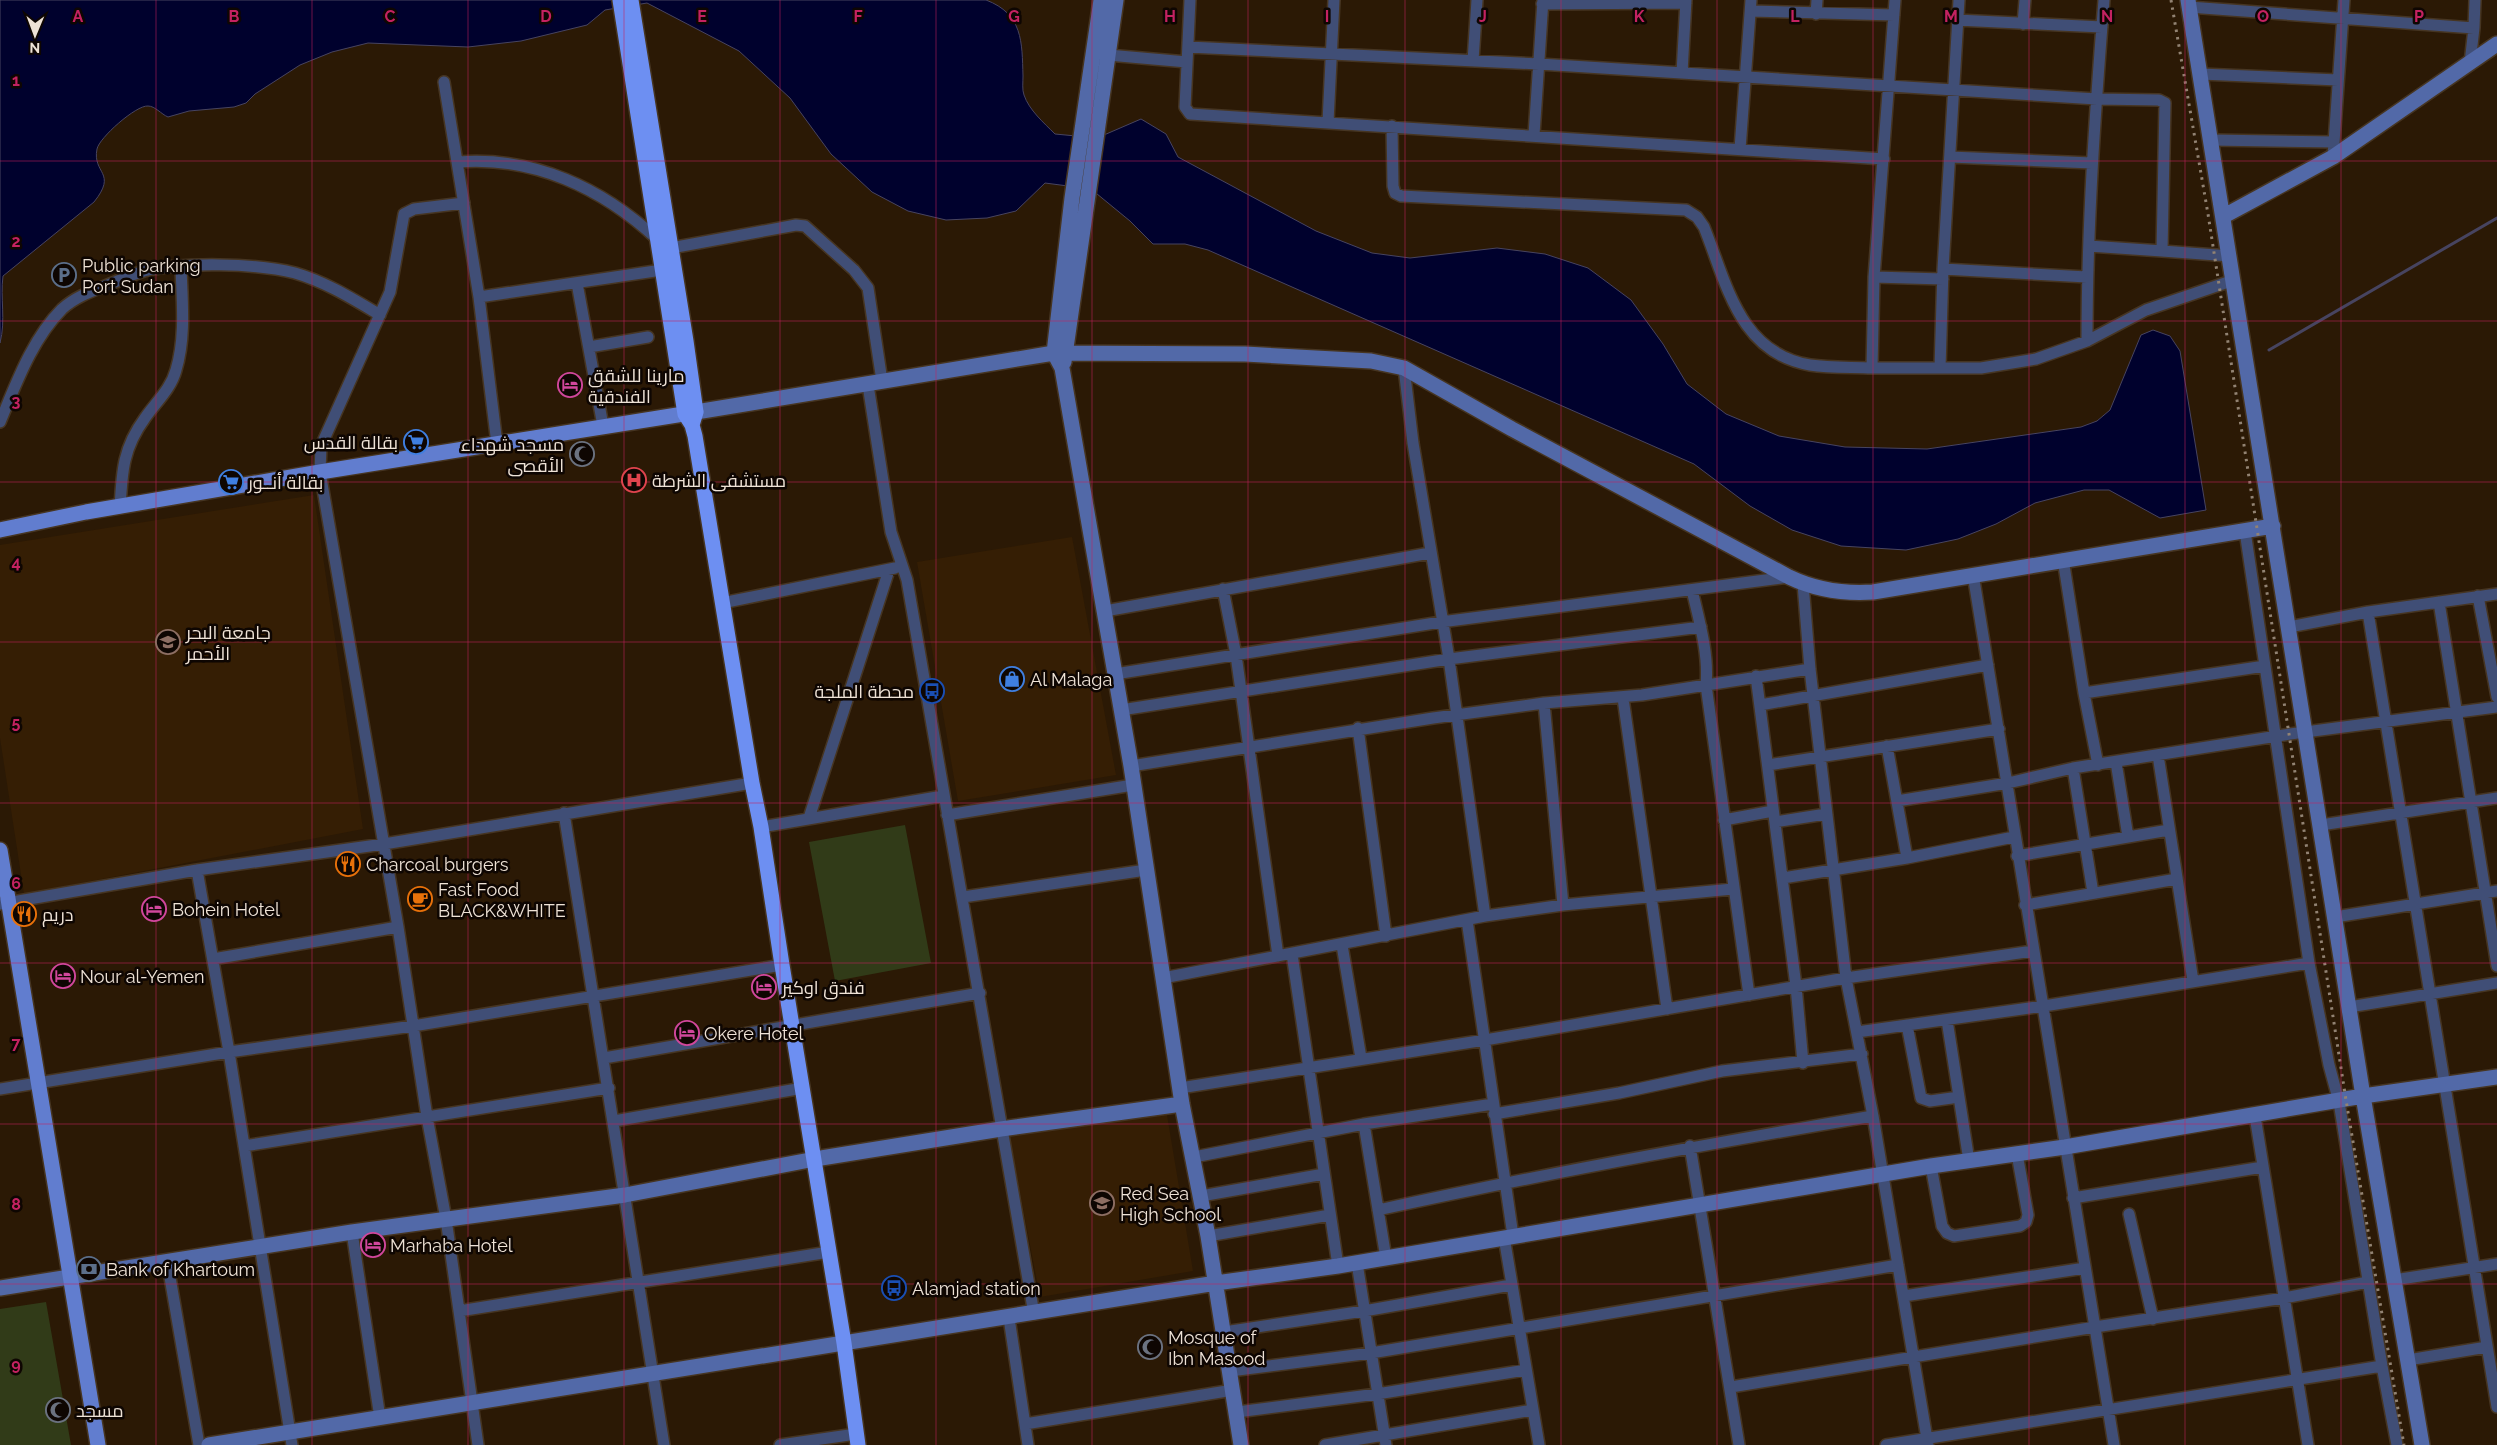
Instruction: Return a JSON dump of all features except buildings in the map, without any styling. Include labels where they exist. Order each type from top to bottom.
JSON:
[{"type":"highway","points":[[620,0],[628,17],[649,149],[671,248],[691,417]]},
{"type":"highway","points":[[628,17],[631,0]]},
{"type":"highway","points":[[649,149],[657,239],[691,417],[761,827],[815,1159],[857,1439]]},
{"type":"main road","points":[[0,530],[86,512],[120,508],[320,472],[603,426],[691,417]]},
{"type":"main road","points":[[0,850],[4,903],[40,1083],[98,1445]]},
{"type":"street","points":[[1061,358],[1087,200],[1090,122],[1101,0]]},
{"type":"street","points":[[1116,0],[1108,55],[1072,198],[1061,358],[1131,766],[1182,1104],[1194,1157],[1208,1236],[1241,1445]]},
{"type":"street","points":[[1190,0],[1185,107],[1190,114],[1534,135],[1884,160]]},
{"type":"street","points":[[1328,122],[1334,0]]},
{"type":"street","points":[[1473,61],[1477,0]]},
{"type":"street","points":[[1816,0],[1816,14]]},
{"type":"street","points":[[1872,368],[1874,276],[1890,86],[1895,0]]},
{"type":"street","points":[[1940,368],[1943,274],[1959,0]]},
{"type":"street","points":[[2023,24],[2025,0]]},
{"type":"street","points":[[2087,341],[2087,277],[2092,164],[2104,0]]},
{"type":"street","points":[[2334,149],[2344,0]]},
{"type":"street","points":[[2470,63],[2475,0]]},
{"type":"street","points":[[1534,135],[1543,2],[1686,2],[1682,74]]},
{"type":"street","points":[[2422,1445],[2363,1096],[2189,3],[2474,28]]},
{"type":"street","points":[[1740,149],[1747,78],[1751,6],[1816,14],[1894,15]]},
{"type":"street","points":[[1957,20],[2102,27]]},
{"type":"street","points":[[2224,216],[2334,149],[2497,44]]},
{"type":"street","points":[[1188,47],[1539,64],[2097,99],[2159,100],[2165,103],[2162,250]]},
{"type":"street","points":[[1108,55],[1187,62]]},
{"type":"street","points":[[2201,74],[2338,80]]},
{"type":"street","points":[[444,82],[480,297],[496,444]]},
{"type":"street","points":[[1392,126],[1393,186],[1395,193],[1401,196],[1686,210],[1697,217],[1704,227],[1740,314],[1752,334],[1770,350],[1789,360],[1810,365],[1872,368],[1981,368],[2012,364],[2064,350],[2087,341],[2146,310],[2234,280]]},
{"type":"street","points":[[2212,140],[2334,149]]},
{"type":"street","points":[[1950,157],[2092,164]]},
{"type":"street","points":[[458,162],[503,162],[560,177],[599,194],[617,205],[657,239]]},
{"type":"street","points":[[464,203],[414,209],[404,214],[390,292],[321,446],[320,472],[398,927],[427,1117],[446,1219],[478,1445]]},
{"type":"street","points":[[671,248],[796,225],[806,226],[854,270],[868,288],[875,383],[891,532],[904,567],[943,796],[980,993],[1001,1129],[1034,1314]]},
{"type":"street","points":[[2089,246],[2230,256]]},
{"type":"street","points":[[0,422],[16,384],[41,336],[63,308],[88,293],[142,272],[181,267],[243,266],[295,274],[324,284],[380,315]]},
{"type":"street","points":[[120,508],[122,467],[126,449],[145,418],[170,386],[176,371],[181,341],[181,267]]},
{"type":"street","points":[[480,297],[662,270]]},
{"type":"street","points":[[1874,276],[1943,274],[2087,277]]},
{"type":"street","points":[[577,282],[603,426]]},
{"type":"street","points":[[589,347],[648,337]]},
{"type":"street","points":[[691,417],[875,383],[1061,358],[1270,355],[1371,361],[1404,368],[1512,429],[1789,577],[1817,588],[1854,593],[1872,592],[2063,559],[2273,526]]},
{"type":"street","points":[[1404,368],[1413,443],[1441,622],[1449,659],[1485,916]]},
{"type":"street","points":[[2245,530],[2309,962],[2329,1065],[2340,1102],[2368,1282],[2397,1445]]},
{"type":"street","points":[[1105,610],[1430,553]]},
{"type":"street","points":[[2063,559],[2084,693],[2098,765]]},
{"type":"street","points":[[722,603],[904,567]]},
{"type":"street","points":[[809,818],[889,570]]},
{"type":"street","points":[[1973,574],[2008,783],[2017,856],[2044,1006],[2114,1445]]},
{"type":"street","points":[[1115,674],[1441,622],[1789,577]]},
{"type":"street","points":[[1803,584],[1810,669],[1822,757],[1832,871],[1846,978],[1862,1054],[1927,1442]]},
{"type":"street","points":[[1223,589],[1236,655],[1278,956]]},
{"type":"street","points":[[1692,590],[1701,627],[1706,685],[1749,995]]},
{"type":"street","points":[[2289,627],[2368,612],[2497,594]]},
{"type":"street","points":[[2478,596],[2497,697]]},
{"type":"street","points":[[2438,602],[2470,802],[2491,891],[2497,966]]},
{"type":"street","points":[[2368,612],[2497,1407]]},
{"type":"street","points":[[1121,710],[1449,659],[1701,627]]},
{"type":"street","points":[[1760,705],[1814,694],[1988,665]]},
{"type":"street","points":[[2084,693],[2265,666]]},
{"type":"street","points":[[1131,766],[1358,728],[1544,703],[1623,698],[1810,669]]},
{"type":"street","points":[[1756,676],[1783,878],[1803,1063]]},
{"type":"street","points":[[1623,698],[1649,897],[1667,1009]]},
{"type":"street","points":[[1544,703],[1563,905]]},
{"type":"street","points":[[1897,802],[2008,783],[2073,768],[2386,721],[2497,707]]},
{"type":"street","points":[[1358,728],[1386,936]]},
{"type":"street","points":[[1768,765],[1999,729]]},
{"type":"street","points":[[1888,746],[1907,858]]},
{"type":"street","points":[[2158,755],[2193,981]]},
{"type":"street","points":[[2116,762],[2128,837]]},
{"type":"street","points":[[2073,768],[2093,893]]},
{"type":"street","points":[[4,903],[197,870],[384,844],[752,783]]},
{"type":"street","points":[[947,815],[1134,785]]},
{"type":"street","points":[[761,827],[943,796]]},
{"type":"street","points":[[2320,825],[2497,798]]},
{"type":"street","points":[[564,813],[664,1445]]},
{"type":"street","points":[[1724,820],[1826,814]]},
{"type":"street","points":[[2017,856],[2169,830]]},
{"type":"street","points":[[1783,878],[1907,858],[2014,837]]},
{"type":"street","points":[[197,870],[229,1052],[291,1438]]},
{"type":"street","points":[[963,897],[1146,870]]},
{"type":"street","points":[[2025,905],[2177,879]]},
{"type":"street","points":[[1163,978],[1485,916],[1563,905],[1733,889]]},
{"type":"street","points":[[2335,917],[2491,891]]},
{"type":"street","points":[[1467,920],[1504,1182],[1511,1285],[1539,1445]]},
{"type":"street","points":[[213,959],[398,927]]},
{"type":"street","points":[[1342,945],[1360,1058]]},
{"type":"street","points":[[1180,1088],[1309,1066],[1485,1040],[1796,986],[2033,951]]},
{"type":"street","points":[[1292,954],[1338,1266]]},
{"type":"street","points":[[1857,1032],[2044,1006],[2309,962]]},
{"type":"street","points":[[0,1089],[229,1052],[413,1026],[782,965]]},
{"type":"street","points":[[2349,1007],[2497,983]]},
{"type":"street","points":[[604,1058],[980,993]]},
{"type":"street","points":[[1947,1020],[1969,1161]]},
{"type":"street","points":[[1907,1025],[1921,1098],[1930,1102],[1958,1097]]},
{"type":"street","points":[[1194,1157],[1364,1124],[1619,1093],[1722,1071],[1803,1063],[1862,1054]]},
{"type":"street","points":[[209,1445],[291,1438],[380,1418],[1034,1314],[1216,1283],[1357,1263],[1931,1166],[2065,1147],[2340,1102],[2363,1096],[2497,1077]]},
{"type":"street","points":[[244,1146],[609,1088]]},
{"type":"street","points":[[614,1121],[803,1088]]},
{"type":"street","points":[[0,1288],[352,1232],[625,1195],[815,1159],[1001,1129],[1182,1104]]},
{"type":"street","points":[[1378,1210],[1504,1182],[1690,1146],[1872,1116]]},
{"type":"street","points":[[2255,1116],[2308,1445]]},
{"type":"street","points":[[1364,1124],[1386,1258]]},
{"type":"street","points":[[1690,1146],[1740,1445]]},
{"type":"street","points":[[1931,1166],[1942,1226],[1947,1233],[1954,1236],[2020,1226],[2026,1222],[2028,1215],[2017,1154]]},
{"type":"street","points":[[2074,1198],[2263,1167]]},
{"type":"street","points":[[1201,1196],[1324,1174]]},
{"type":"street","points":[[2129,1214],[2153,1319]]},
{"type":"street","points":[[1208,1236],[1330,1215]]},
{"type":"street","points":[[352,1232],[380,1418]]},
{"type":"street","points":[[459,1311],[638,1284],[829,1252]]},
{"type":"street","points":[[168,1260],[199,1445]]},
{"type":"street","points":[[1357,1263],[1385,1441]]},
{"type":"street","points":[[2394,1280],[2497,1264]]},
{"type":"street","points":[[1230,1371],[1371,1353],[1898,1265]]},
{"type":"street","points":[[1904,1296],[2085,1268]]},
{"type":"street","points":[[1731,1387],[2094,1327],[2284,1298],[2368,1282]]},
{"type":"street","points":[[1224,1332],[1364,1311],[1511,1285]]},
{"type":"street","points":[[1009,1318],[1028,1445]]},
{"type":"street","points":[[2408,1360],[2487,1347]]},
{"type":"street","points":[[1886,1445],[1927,1442],[2108,1409],[2382,1366]]},
{"type":"street","points":[[1236,1412],[1377,1394],[1526,1370]]},
{"type":"street","points":[[1025,1424],[1233,1390]]},
{"type":"street","points":[[1325,1445],[1385,1441],[1533,1410]]},
{"type":"street","points":[[780,1445],[857,1439]]},
{"type":"shaded area","name":"جامعة البحر الأحمر","points":[[314,495],[363,829],[24,894],[0,738],[0,545]]},
{"type":"shaded area","points":[[1072,537],[1116,775],[958,801],[917,562]]},
{"type":"shaded area","name":"Red Sea High School","points":[[1166,1109],[1193,1271],[1040,1297],[1009,1136]]},
{"type":"green space","points":[[905,825],[931,963],[835,981],[809,842]]},
{"type":"green space","points":[[46,1302],[71,1445],[0,1445],[0,1309]]},
{"type":"water","points":[[0,0],[986,0],[998,6],[1014,21],[1021,41],[1023,88],[1026,101],[1055,134],[1097,138],[1141,119],[1166,134],[1178,157],[1316,231],[1372,253],[1410,258],[1497,248],[1545,254],[1588,268],[1631,300],[1663,344],[1687,384],[1726,414],[1779,436],[1845,447],[1927,449],[2081,427],[2097,421],[2110,410],[2141,335],[2153,330],[2170,336],[2180,351],[2206,510],[2160,518],[2109,490],[2084,490],[2035,503],[1996,524],[1958,539],[1906,550],[1841,546],[1792,530],[1750,506],[1694,464],[1208,250],[1185,244],[1153,244],[1130,221],[1091,189],[1045,183],[1016,211],[987,218],[946,220],[908,211],[872,192],[831,154],[790,98],[739,51],[647,3],[605,10],[587,25],[521,41],[468,47],[368,43],[332,52],[300,65],[255,94],[246,103],[234,107],[189,111],[168,117],[151,106],[142,107],[127,116],[99,144],[96,157],[103,174],[104,185],[94,202],[3,276],[3,326],[0,343]]},
{"type":"waterway","points":[[2269,350],[2497,218]]},
{"type":"railway","points":[[2171,0],[2208,214],[2346,1100],[2404,1445]]},
{"type":"place","name":"Public parking Port Sudan","points":[[64,275]]},
{"type":"place","name":"مارينا للشقق الفندقية","points":[[570,385]]},
{"type":"place","name":"بقالة القدس","points":[[416,442]]},
{"type":"place","name":"مسجد شهداء الأقصى","points":[[582,454]]},
{"type":"place","name":"مستشفى الشرطة","points":[[634,480]]},
{"type":"place","name":"بقالة أنــور","points":[[231,482]]},
{"type":"place","name":"جامعة البحر الأحمر","points":[[168,642]]},
{"type":"place","name":"Al Malaga","points":[[1012,679]]},
{"type":"place","name":"محطة الملجة","points":[[932,691]]},
{"type":"place","name":"Charcoal burgers","points":[[348,864]]},
{"type":"place","name":"Fast Food BLACK&WHITE","points":[[420,899]]},
{"type":"place","name":"Bohein Hotel","points":[[154,909]]},
{"type":"place","name":"دريم","points":[[24,914]]},
{"type":"place","name":"Nour al-Yemen","points":[[63,976]]},
{"type":"place","name":"فندق اوكير","points":[[764,987]]},
{"type":"place","name":"Okere Hotel","points":[[687,1033]]},
{"type":"place","name":"Red Sea High School","points":[[1102,1203]]},
{"type":"place","name":"Marhaba Hotel","points":[[373,1245]]},
{"type":"place","name":"Bank of Khartoum","points":[[89,1269]]},
{"type":"place","name":"Alamjad station","points":[[894,1288]]},
{"type":"place","name":"Mosque of Ibn Masood","points":[[1150,1347]]},
{"type":"place","name":"مسجد","points":[[58,1410]]}]
